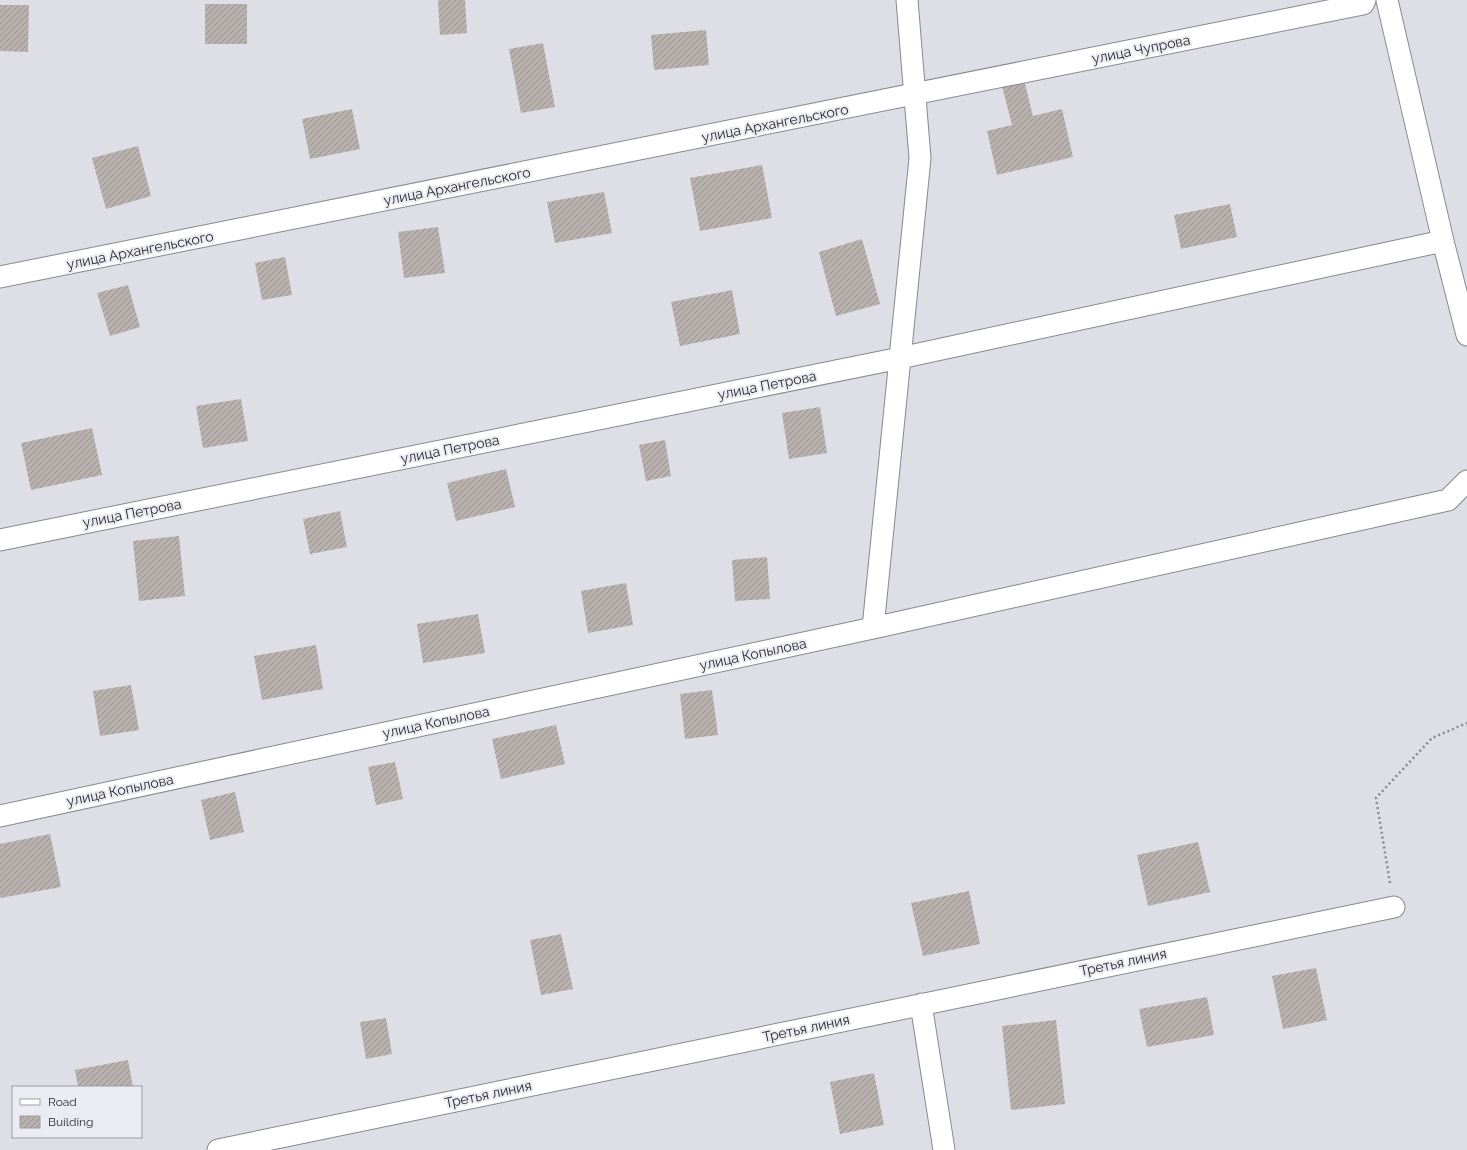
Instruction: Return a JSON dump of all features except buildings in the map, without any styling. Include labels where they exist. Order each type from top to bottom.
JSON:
[{"type":"street","points":[[873,628],[920,158],[907,0]]},
{"type":"street","name":"улица Чупрова","points":[[915,95],[1363,4],[1365,0]]},
{"type":"street","points":[[1387,0],[1443,241],[1467,335]]},
{"type":"street","name":"улица Архангельского","points":[[0,278],[915,95]]},
{"type":"street","name":"улица Петрова","points":[[0,540],[900,358],[1443,241]]},
{"type":"street","name":"улица Копылова","points":[[0,816],[873,628],[1448,500],[1467,482]]},
{"type":"street","name":"Третья линия","points":[[218,1150],[1394,907]]},
{"type":"street","points":[[921,1004],[944,1150]]},
{"type":"path","points":[[1394,907],[1376,798],[1432,738],[1467,722]]}]
